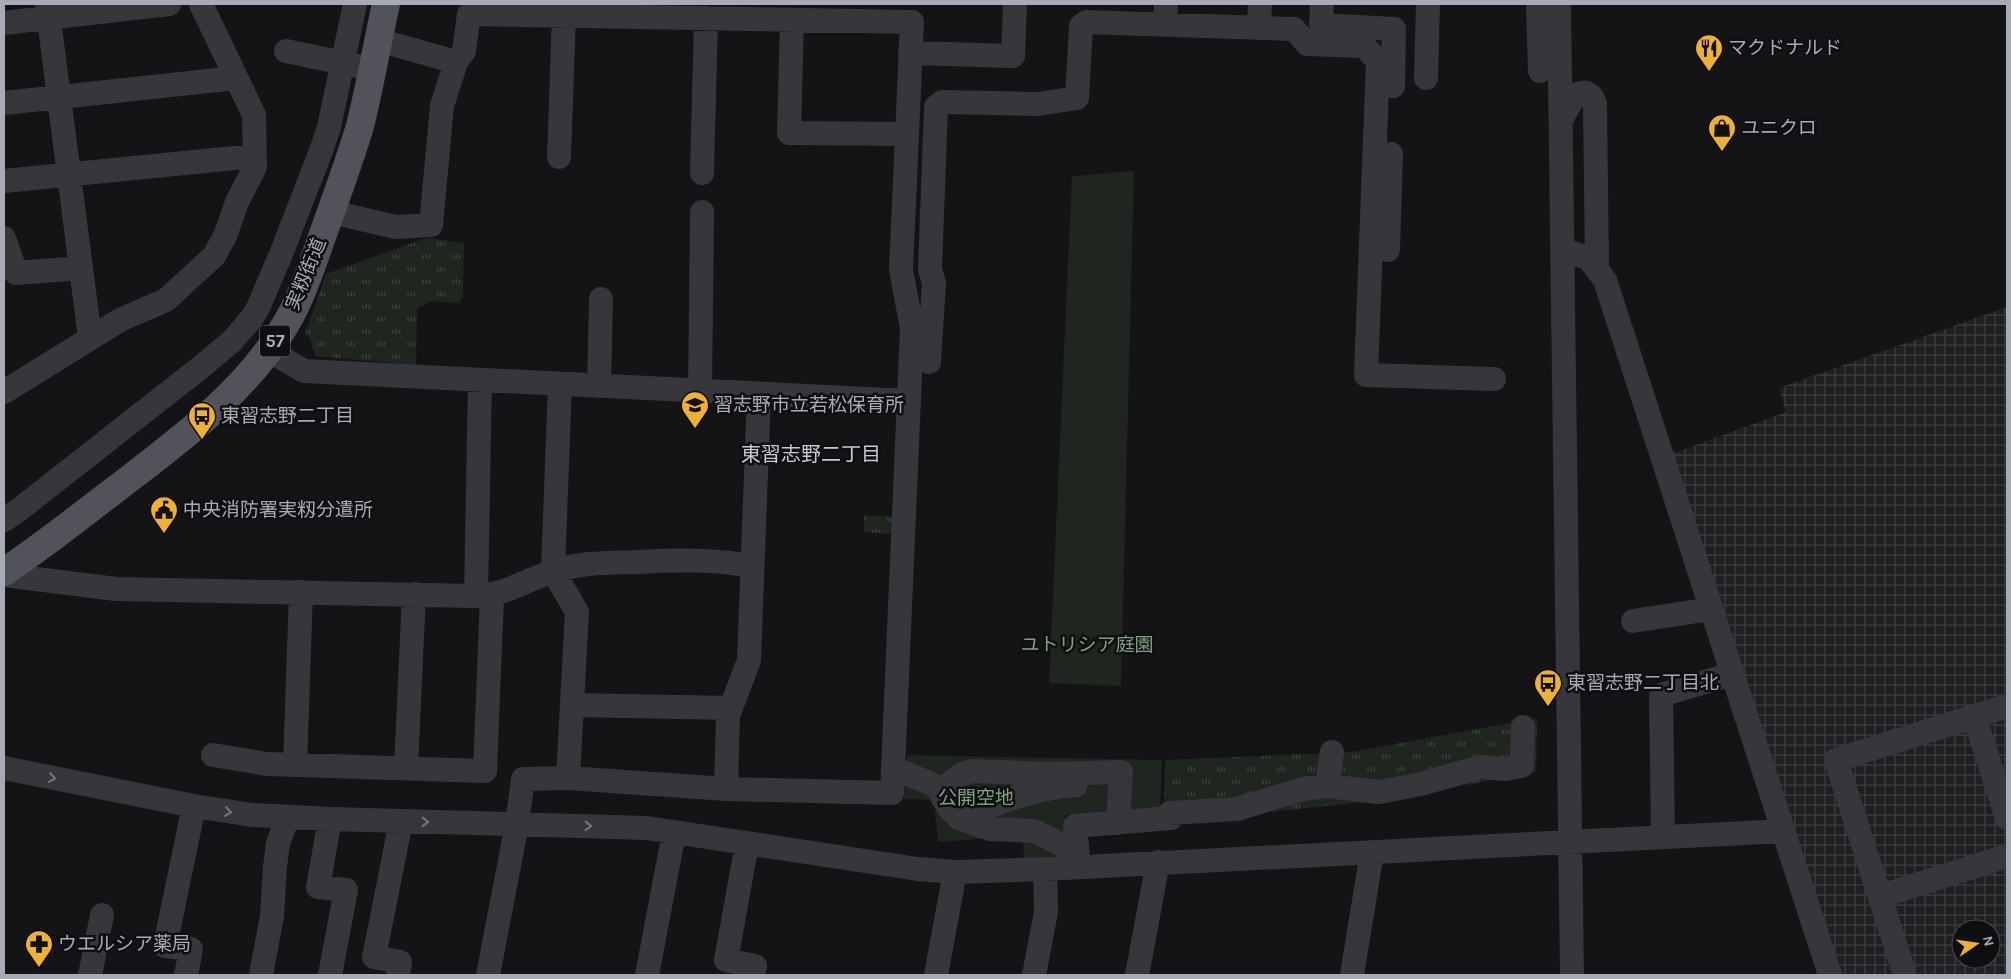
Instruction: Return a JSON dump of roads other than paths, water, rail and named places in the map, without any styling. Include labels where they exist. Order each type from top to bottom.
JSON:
[{"type":"main road","name":"実籾街道","points":[[4,574],[200,422],[230,395],[268,350],[285,326],[302,290],[360,126],[386,4]]},
{"type":"street","points":[[4,23],[48,11],[169,4]]},
{"type":"street","points":[[4,392],[120,320],[166,300],[214,256],[225,236],[237,202],[255,167],[254,115],[201,4]]},
{"type":"street","points":[[4,520],[201,367],[245,328],[258,308],[274,272],[321,151],[329,127],[355,4]]},
{"type":"street","points":[[910,53],[1013,56],[1015,4]]},
{"type":"street","points":[[1260,4],[1260,28]]},
{"type":"street","points":[[1322,4],[1321,25],[1394,29],[1388,250]]},
{"type":"street","points":[[1426,78],[1428,4]]},
{"type":"street","points":[[1538,4],[1540,71]]},
{"type":"street","points":[[1559,4],[1572,975]]},
{"type":"street","points":[[48,11],[90,338]]},
{"type":"street","points":[[331,212],[396,227],[431,225],[442,106],[456,62],[464,51],[469,14],[912,22],[901,270],[912,328],[892,793],[726,789],[568,778],[523,779],[517,824],[488,975]]},
{"type":"street","points":[[929,362],[934,283],[930,269],[936,107],[942,102],[1038,104],[1077,98],[1082,26],[1086,22],[1165,14],[1260,28],[1294,29],[1307,44],[1364,46],[1378,61],[1366,375],[1494,379]]},
{"type":"street","points":[[559,157],[564,16]]},
{"type":"street","points":[[702,172],[706,18]]},
{"type":"street","points":[[792,20],[789,133],[907,134]]},
{"type":"street","points":[[378,40],[456,62]]},
{"type":"street","points":[[286,51],[372,70]]},
{"type":"street","points":[[4,103],[236,78]]},
{"type":"street","points":[[1561,120],[1570,102],[1578,94],[1587,93],[1592,96],[1595,103],[1597,267]]},
{"type":"street","points":[[4,181],[255,156]]},
{"type":"street","points":[[700,391],[702,212]]},
{"type":"street","points":[[4,238],[16,274],[81,268]]},
{"type":"street","points":[[1563,250],[1588,258],[1597,267],[1605,280],[1830,975]]},
{"type":"street","points":[[599,386],[601,299]]},
{"type":"street","points":[[268,350],[304,371],[908,402]]},
{"type":"street","points":[[213,755],[267,764],[484,771],[484,596],[480,380]]},
{"type":"street","points":[[560,384],[553,572],[576,612],[568,778]]},
{"type":"street","points":[[726,789],[728,716],[749,660],[759,394]]},
{"type":"street","points":[[4,574],[116,590],[484,596],[519,587],[553,572],[586,563],[663,560],[718,561],[752,566]]},
{"type":"street","points":[[295,765],[301,592]]},
{"type":"street","points":[[406,768],[414,594]]},
{"type":"street","points":[[1633,622],[1711,609]]},
{"type":"street","points":[[1663,837],[1661,695],[1732,674]]},
{"type":"street","points":[[572,705],[731,708]]},
{"type":"street","points":[[1906,975],[1836,760],[2007,706]]},
{"type":"street","points":[[1974,716],[2007,818]]},
{"type":"street","points":[[893,768],[934,785],[953,814],[967,821],[990,828],[1034,831],[1059,843],[1078,858],[1075,826],[1171,818],[1170,813],[1236,809],[1304,789],[1330,767],[1379,792],[1421,784],[1480,767],[1505,770],[1522,766],[1523,727]]},
{"type":"street","points":[[4,768],[194,806],[252,815],[647,828],[918,869],[955,872],[1783,831]]},
{"type":"street","points":[[942,798],[944,790],[953,780],[967,772],[973,771],[1047,774],[1121,772],[1118,823]]},
{"type":"street","points":[[967,821],[992,806],[1057,786],[1082,784],[1120,786]]},
{"type":"street","points":[[186,975],[191,949],[164,946],[194,806]]},
{"type":"street","points":[[261,975],[272,916],[278,843],[288,817]]},
{"type":"street","points":[[330,819],[318,888],[346,890],[330,975]]},
{"type":"street","points":[[398,975],[400,962],[374,957],[401,821]]},
{"type":"street","points":[[647,975],[674,833]]},
{"type":"street","points":[[747,844],[726,960],[755,966],[753,975]]},
{"type":"street","points":[[1352,975],[1372,852]]},
{"type":"street","points":[[1881,896],[2007,856]]},
{"type":"street","points":[[1137,975],[1158,862]]},
{"type":"street","points":[[1034,975],[1046,912],[1045,869]]},
{"type":"street","points":[[936,975],[955,872]]},
{"type":"street","points":[[90,975],[102,916]]},
{"type":"place","name":"マクドナルド","points":[[1709,72]]},
{"type":"place","name":"ユニクロ","points":[[1722,152]]},
{"type":"place","name":"習志野市立若松保育所","points":[[695,429]]},
{"type":"place","name":"東習志野二丁目","points":[[202,440]]},
{"type":"place","name":"中央消防署実籾分遣所","points":[[164,534]]},
{"type":"place","name":"東習志野二丁目北","points":[[1548,707]]},
{"type":"place","name":"ウエルシア薬局","points":[[39,968]]},
{"type":"district","name":"東習志野二丁目","points":[[811,454]]},
{"type":"park label","name":"ユトリシア庭園","points":[[1087,645]]},
{"type":"park label","name":"公開空地","points":[[976,798]]}]
